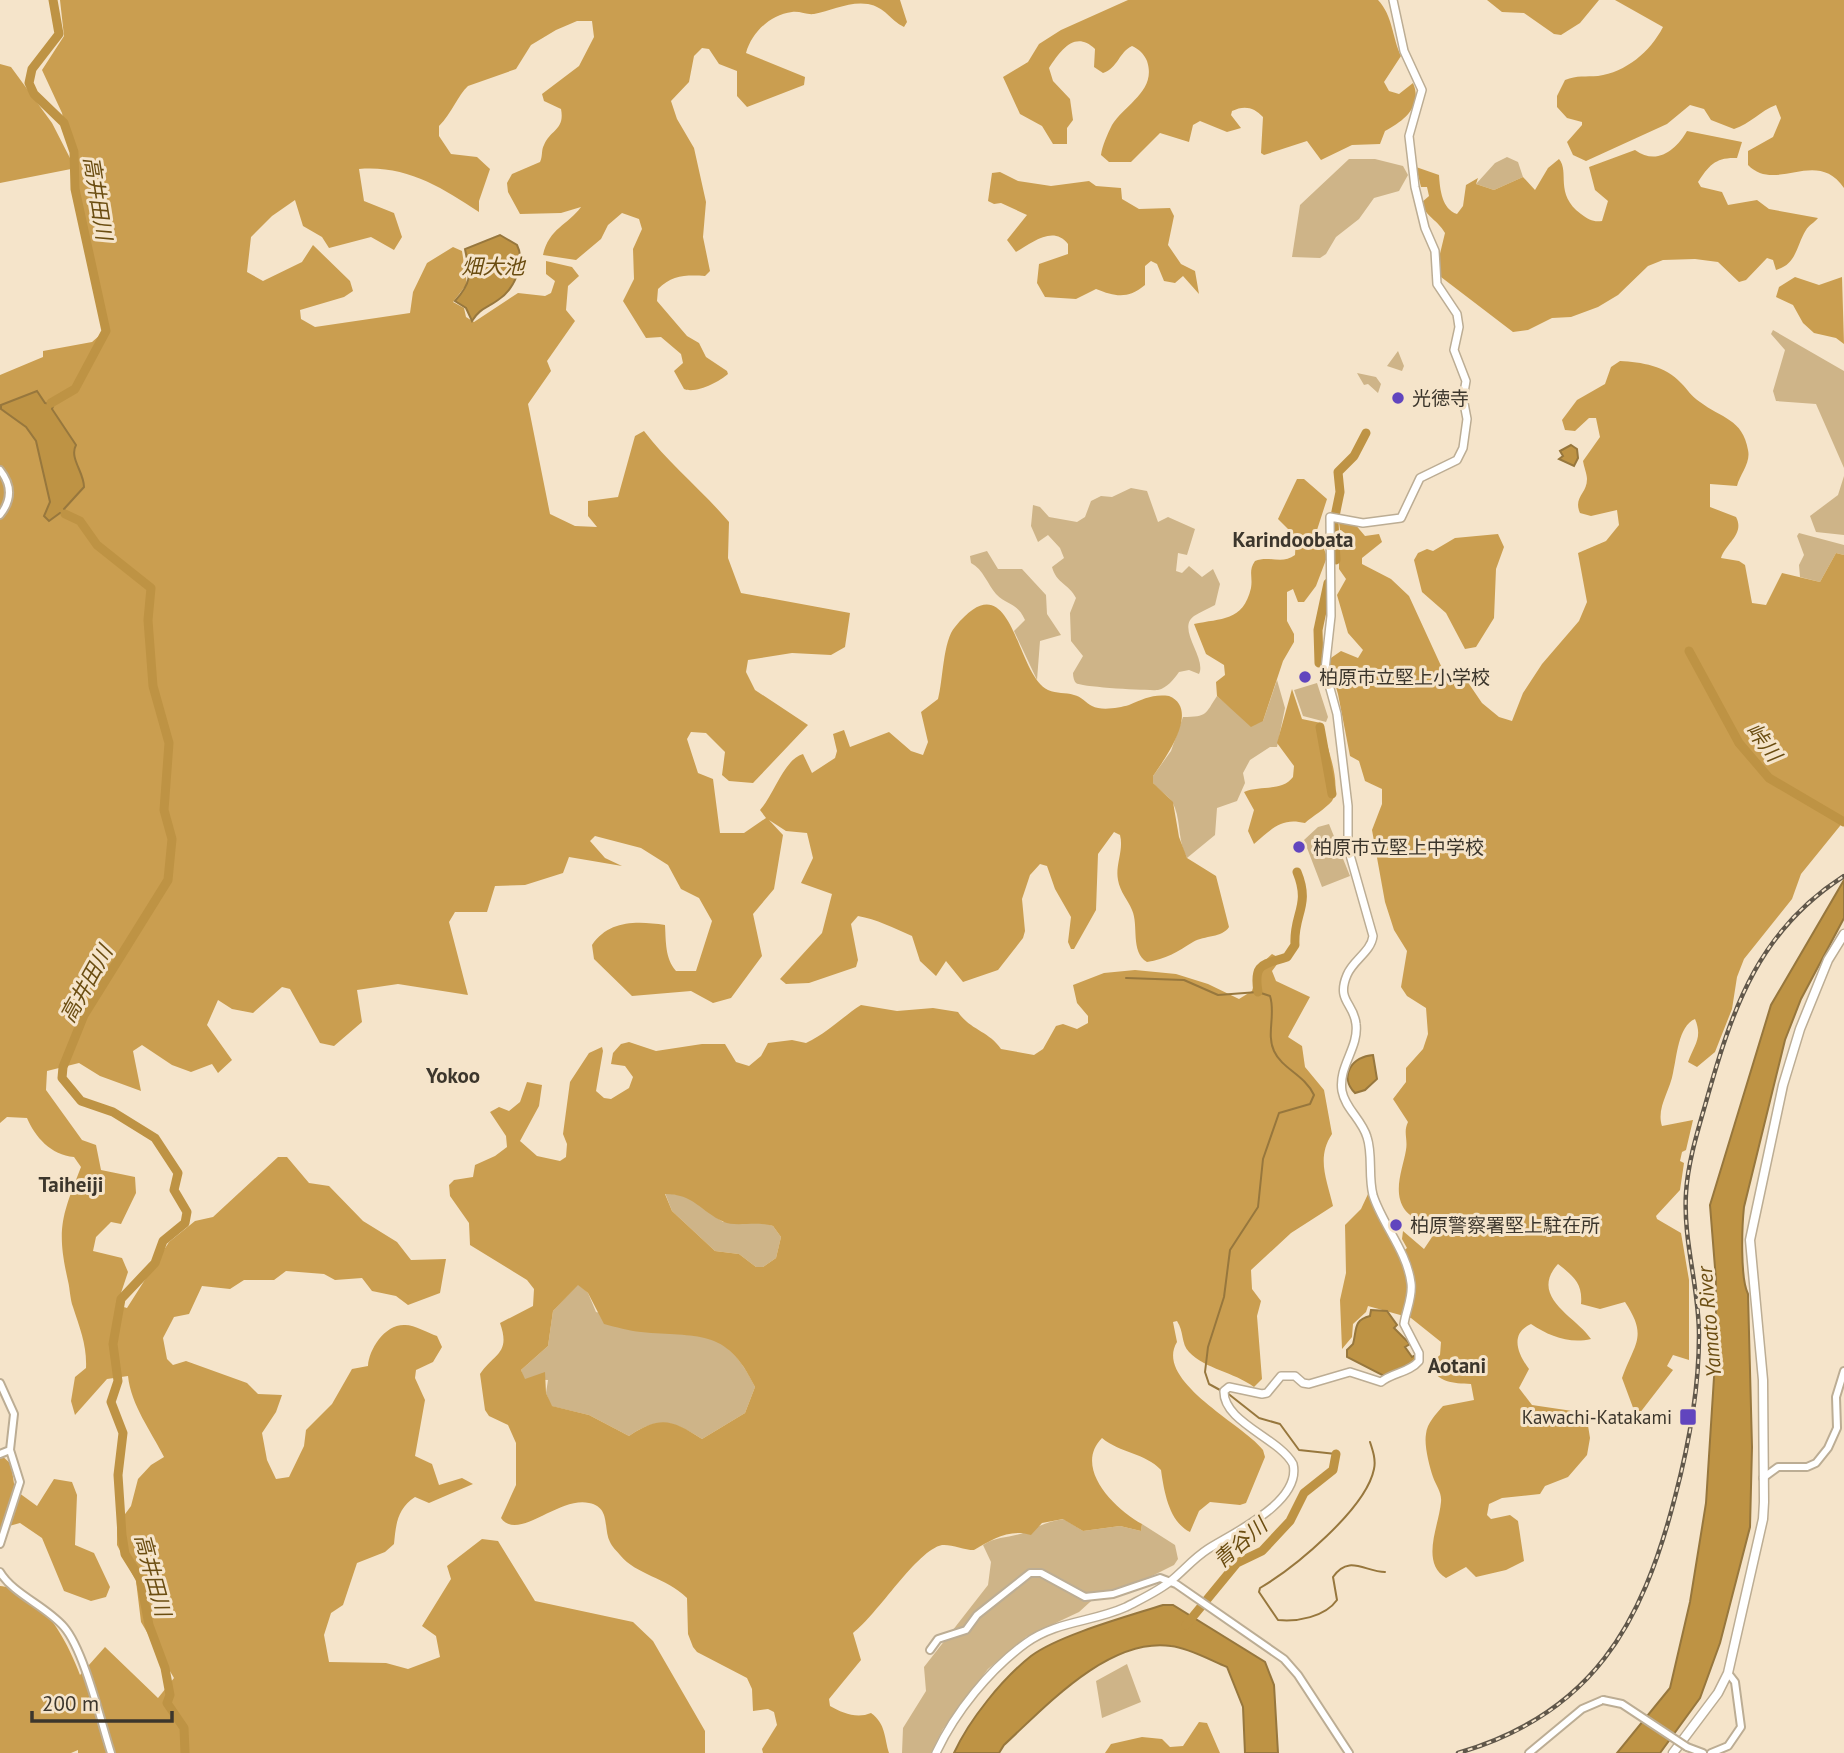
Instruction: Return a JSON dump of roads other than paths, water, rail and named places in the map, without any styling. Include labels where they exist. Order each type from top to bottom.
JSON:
[{"type":"highway","points":[[1673,1753],[1718,1693],[1728,1673],[1763,1518],[1763,1380],[1750,1240],[1783,1085],[1800,1029],[1828,960],[1844,934]]},
{"type":"main road","points":[[936,1753],[972,1698],[1009,1657],[1028,1641],[1053,1628],[1124,1608],[1173,1583],[1209,1549],[1262,1517],[1293,1479],[1294,1471],[1289,1456],[1233,1412],[1224,1398],[1224,1391],[1234,1386],[1256,1393],[1267,1393],[1276,1380],[1289,1375],[1309,1384],[1350,1373],[1381,1382],[1392,1373],[1409,1370],[1420,1357],[1404,1324],[1411,1298],[1408,1270],[1374,1198],[1369,1177],[1369,1141],[1363,1126],[1345,1101],[1342,1089],[1342,1074],[1356,1031],[1354,1017],[1345,1003],[1344,988],[1352,966],[1369,948],[1373,936],[1348,848],[1348,806],[1337,713],[1325,670],[1331,616],[1329,521],[1336,516],[1363,523],[1401,518],[1420,478],[1457,460],[1466,433],[1465,381],[1454,350],[1459,333],[1457,314],[1439,290],[1435,273],[1435,251],[1424,228],[1415,187],[1409,136],[1422,90],[1404,51],[1392,0]]},
{"type":"street","points":[[0,470],[10,491],[6,508],[0,515]]},
{"type":"street","points":[[1763,1478],[1778,1467],[1807,1467],[1816,1463],[1828,1448],[1837,1427],[1836,1397],[1844,1371]]},
{"type":"street","points":[[0,1383],[14,1414],[9,1450],[19,1489],[0,1544]]},
{"type":"street","points":[[0,1454],[9,1450]]},
{"type":"street","points":[[0,1572],[6,1581],[35,1600],[64,1627],[86,1677],[111,1753]]},
{"type":"street","points":[[930,1650],[938,1639],[966,1630],[977,1615],[1030,1573],[1041,1573],[1085,1597],[1113,1594],[1160,1578],[1173,1583],[1218,1612],[1283,1659],[1298,1675],[1349,1753]]},
{"type":"street","points":[[1711,1753],[1728,1746],[1741,1727],[1735,1682],[1728,1673]]},
{"type":"street","points":[[1529,1753],[1582,1709],[1603,1700],[1622,1704],[1687,1747],[1703,1753]]},
{"type":"water","name":"畑大池","points":[[500,235],[517,245],[520,260],[517,276],[504,296],[481,311],[472,321],[466,308],[455,301],[469,277],[465,249]]},
{"type":"water","points":[[37,391],[45,403],[54,404],[52,409],[76,445],[74,455],[84,487],[64,509],[66,513],[60,513],[49,521],[44,516],[50,502],[36,441],[26,427],[1,409],[1,405]]},
{"type":"water","points":[[1571,445],[1577,449],[1578,458],[1574,466],[1559,459],[1563,456],[1560,451]]},
{"type":"water","points":[[1844,880],[1844,918],[1801,999],[1785,1040],[1744,1207],[1742,1252],[1748,1294],[1752,1447],[1750,1527],[1720,1643],[1700,1698],[1660,1753],[1617,1753],[1670,1688],[1690,1602],[1706,1503],[1716,1346],[1716,1280],[1710,1205],[1771,1005]]},
{"type":"water","points":[[1373,1055],[1377,1079],[1365,1090],[1355,1093],[1348,1080],[1350,1068],[1359,1059]]},
{"type":"water","points":[[1371,1310],[1387,1311],[1397,1325],[1394,1328],[1410,1344],[1405,1347],[1412,1357],[1417,1354],[1417,1361],[1384,1376],[1347,1357],[1347,1350],[1353,1344],[1358,1323],[1370,1316]]},
{"type":"water","points":[[1163,1605],[1173,1605],[1265,1662],[1274,1685],[1278,1753],[1245,1753],[1243,1707],[1227,1667],[1178,1647],[1148,1646],[1125,1652],[1080,1677],[1039,1712],[999,1753],[954,1753],[968,1727],[987,1701],[1031,1656],[1076,1634]]},
{"type":"waterway","name":"高井田川","points":[[51,403],[75,389],[106,331],[75,189],[74,152],[64,123],[34,94],[29,83],[32,69],[59,34],[53,0]]},
{"type":"waterway","name":"青谷川","points":[[1336,560],[1334,521],[1340,492],[1338,472],[1354,456],[1366,433]]},
{"type":"waterway","name":"高井田川","points":[[65,514],[80,521],[97,545],[151,588],[148,620],[153,686],[169,743],[164,810],[172,839],[168,880],[84,1015],[63,1067],[62,1078],[81,1101],[113,1112],[155,1138],[178,1173],[174,1190],[187,1212],[185,1223],[163,1241],[155,1263],[121,1299],[113,1344],[118,1381],[111,1402],[123,1433],[118,1475],[125,1554],[140,1578],[149,1625],[165,1668],[170,1695],[167,1703],[184,1728],[185,1753]]},
{"type":"waterway","name":"青谷川","points":[[1319,663],[1318,630],[1328,583]]},
{"type":"waterway","name":"峠川","points":[[1689,651],[1739,743],[1769,778],[1844,822]]},
{"type":"waterway","name":"青谷川","points":[[1320,727],[1332,794]]},
{"type":"waterway","name":"青谷川","points":[[1258,992],[1257,975],[1262,966],[1287,957],[1295,945],[1296,925],[1302,902],[1297,872]]},
{"type":"waterway","points":[[1126,978],[1184,980],[1218,995],[1258,992],[1270,996],[1274,1051],[1282,1063],[1305,1082],[1314,1095],[1310,1104],[1279,1113],[1263,1159],[1258,1207],[1230,1250],[1224,1297],[1208,1347],[1205,1372],[1209,1384],[1220,1390]]},
{"type":"waterway","points":[[1226,1392],[1259,1418],[1280,1424],[1299,1450],[1336,1454]]},
{"type":"waterway","points":[[1370,1442],[1374,1469],[1358,1502],[1327,1536],[1291,1567],[1260,1588],[1259,1592],[1278,1620],[1302,1619],[1325,1611],[1337,1600],[1333,1577],[1339,1570],[1351,1565],[1385,1572]]},
{"type":"waterway","name":"青谷川","points":[[1186,1625],[1237,1563],[1262,1551],[1290,1521],[1304,1493],[1333,1470],[1336,1454]]},
{"type":"railway","points":[[1458,1753],[1504,1736],[1544,1715],[1577,1689],[1604,1658],[1627,1624],[1646,1586],[1675,1497],[1695,1397],[1699,1335],[1686,1211],[1691,1156],[1728,1030],[1754,972],[1791,920],[1815,897],[1844,876]]},
{"type":"place","name":"光徳寺","points":[[1398,398]]},
{"type":"place","name":"柏原市立堅上小学校","points":[[1305,677]]},
{"type":"place","name":"柏原市立堅上中学校","points":[[1299,847]]},
{"type":"place","name":"柏原警察署堅上駐在所","points":[[1396,1225]]},
{"type":"place","name":"Kawachi-Katakami","points":[[1688,1417]]},
{"type":"district","name":"Karindoobata","points":[[1293,539]]},
{"type":"district","name":"Yokoo","points":[[453,1075]]},
{"type":"district","name":"Taiheiji","points":[[71,1184]]},
{"type":"district","name":"Aotani","points":[[1457,1365]]},
{"type":"water label","name":"Yamato River","points":[[1709,1322]]}]
